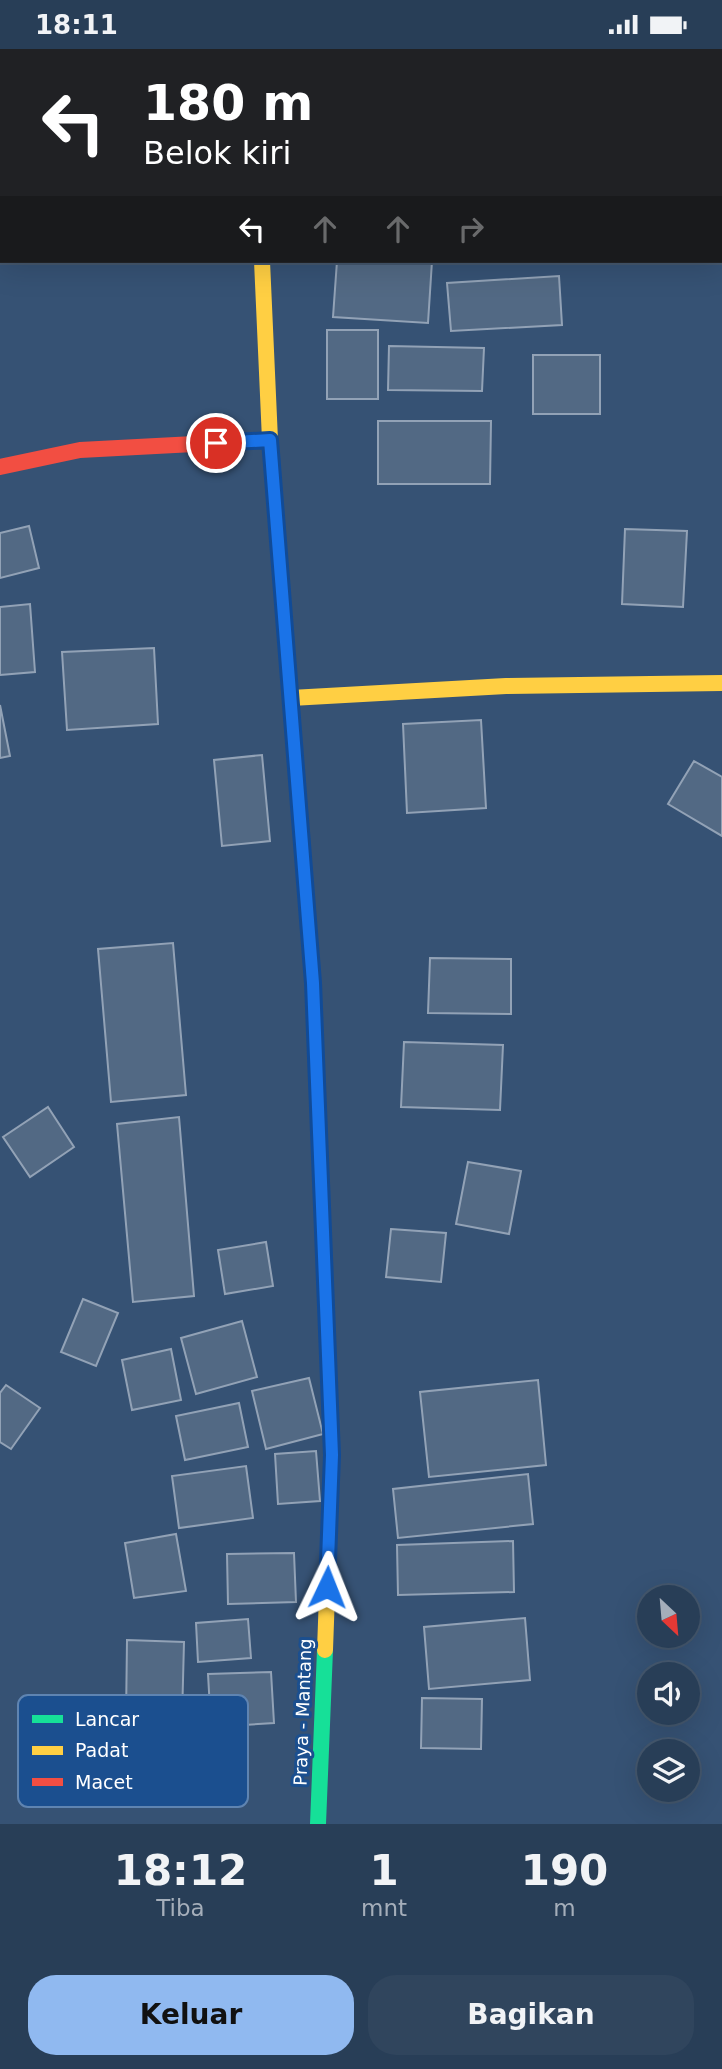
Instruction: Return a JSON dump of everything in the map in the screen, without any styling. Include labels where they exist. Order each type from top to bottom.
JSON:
[{"type":"main road","name":"Praya - Mantang","points":[[262,263],[270,440],[313,983],[332,1455],[318,1824]]},
{"type":"main road","points":[[0,467],[80,450],[270,440]]},
{"type":"main road","points":[[291,698],[436,688],[654,682],[722,683]]},
{"type":"building","points":[[337,263],[432,263],[428,323],[333,317]]},
{"type":"building","points":[[559,276],[562,325],[451,331],[447,283]]},
{"type":"building","points":[[327,330],[378,330],[378,399],[327,399]]},
{"type":"building","points":[[389,346],[484,348],[482,391],[388,390]]},
{"type":"building","points":[[533,355],[600,355],[600,414],[533,414]]},
{"type":"building","points":[[378,421],[491,421],[490,484],[378,484]]},
{"type":"building","points":[[29,526],[39,568],[0,578],[0,533]]},
{"type":"building","points":[[625,529],[687,531],[683,607],[622,604]]},
{"type":"building","points":[[30,604],[35,672],[0,675],[0,607]]},
{"type":"building","points":[[154,648],[158,724],[67,730],[62,652]]},
{"type":"building","points":[[0,705],[10,756],[0,758]]},
{"type":"building","points":[[481,720],[486,808],[407,813],[403,724]]},
{"type":"building","points":[[262,755],[270,841],[222,846],[214,760]]},
{"type":"building","points":[[694,761],[722,777],[722,836],[668,804]]},
{"type":"building","points":[[173,943],[186,1095],[111,1102],[98,949]]},
{"type":"building","points":[[430,958],[511,959],[511,1014],[428,1013]]},
{"type":"building","points":[[404,1042],[503,1045],[500,1110],[401,1107]]},
{"type":"building","points":[[48,1107],[74,1147],[30,1177],[3,1137]]},
{"type":"building","points":[[179,1117],[194,1296],[133,1302],[117,1124]]},
{"type":"building","points":[[468,1162],[521,1171],[509,1234],[456,1224]]},
{"type":"building","points":[[391,1229],[446,1233],[441,1282],[386,1277]]},
{"type":"building","points":[[266,1242],[273,1286],[225,1294],[218,1250]]},
{"type":"building","points":[[83,1299],[118,1313],[96,1366],[61,1352]]},
{"type":"building","points":[[242,1321],[257,1377],[196,1394],[181,1338]]},
{"type":"building","points":[[171,1349],[181,1400],[132,1410],[122,1360]]},
{"type":"building","points":[[309,1378],[323,1434],[266,1449],[252,1391]]},
{"type":"building","points":[[538,1380],[546,1465],[429,1477],[420,1392]]},
{"type":"building","points":[[6,1385],[40,1408],[11,1449],[0,1442],[0,1393]]},
{"type":"building","points":[[239,1403],[248,1447],[185,1460],[176,1416]]},
{"type":"building","points":[[316,1451],[320,1501],[278,1504],[275,1454]]},
{"type":"building","points":[[246,1466],[253,1518],[179,1528],[172,1476]]},
{"type":"building","points":[[528,1474],[533,1524],[398,1538],[393,1489]]},
{"type":"building","points":[[176,1534],[186,1591],[134,1598],[125,1543]]},
{"type":"building","points":[[513,1541],[514,1592],[398,1595],[397,1545]]},
{"type":"building","points":[[294,1553],[296,1602],[228,1604],[227,1554]]},
{"type":"building","points":[[525,1618],[530,1680],[429,1689],[424,1627]]},
{"type":"building","points":[[248,1619],[251,1658],[198,1662],[196,1623]]},
{"type":"building","points":[[127,1640],[184,1642],[183,1695],[126,1695]]},
{"type":"building","points":[[271,1672],[274,1723],[248,1725],[248,1695],[209,1695],[208,1674]]},
{"type":"building","points":[[422,1698],[482,1699],[481,1749],[421,1748]]},
{"type":"traffic: fast","points":[[318,1824],[325,1650]]},
{"type":"traffic: slow","points":[[262,263],[270,440],[296,766]]},
{"type":"traffic: slow","points":[[291,698],[506,686],[722,683]]},
{"type":"traffic: slow","points":[[316,1057],[332,1455],[325,1650]]},
{"type":"traffic: jam","points":[[0,467],[80,450],[270,440]]},
{"type":"traffic: jam","points":[[296,766],[316,1057]]},
{"type":"route","points":[[216,443],[270,440],[313,983],[332,1455],[327,1587]]}]
